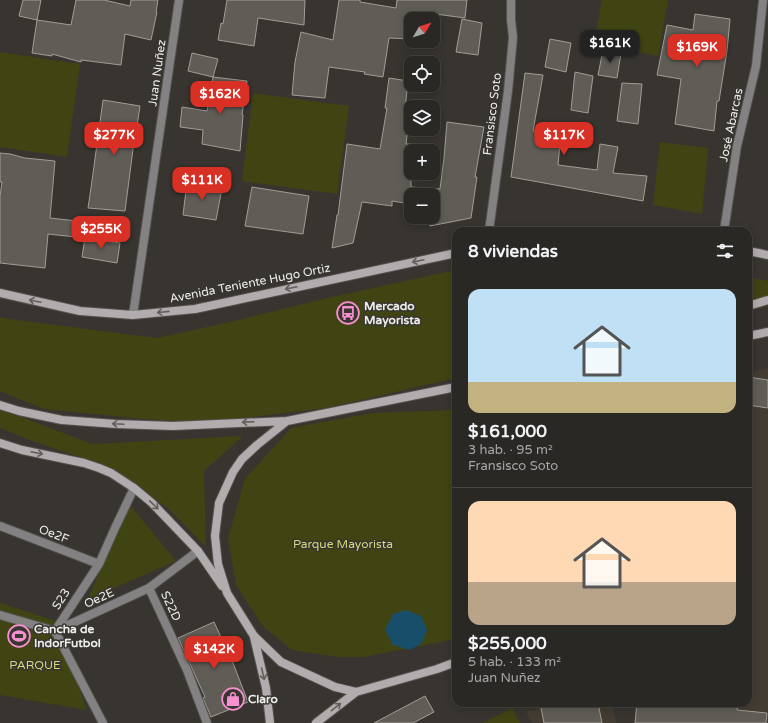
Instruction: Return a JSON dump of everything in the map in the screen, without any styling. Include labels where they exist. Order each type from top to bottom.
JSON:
[{"type":"main road","points":[[752,253],[768,255]]},
{"type":"main road","name":"Avenida Teniente Hugo Ortiz","points":[[0,293],[80,311],[133,315],[195,309],[452,254]]},
{"type":"main road","points":[[752,305],[768,300]]},
{"type":"main road","points":[[752,335],[768,332]]},
{"type":"main road","points":[[0,405],[19,411],[62,420],[173,426],[286,421],[452,389]]},
{"type":"main road","points":[[227,593],[218,564],[215,536],[219,503],[233,472],[242,459],[286,421]]},
{"type":"main road","points":[[0,443],[22,450],[84,463],[99,468],[112,473],[134,488],[157,508],[198,551],[254,636],[281,662],[335,687],[356,692]]},
{"type":"main road","points":[[254,636],[266,688],[270,723]]},
{"type":"main road","points":[[316,723],[356,692],[452,663]]},
{"type":"street","name":"Juan Nuñez","points":[[133,315],[179,0]]},
{"type":"street","name":"Fransisco Soto","points":[[490,227],[514,37],[511,20],[511,0]]},
{"type":"street","name":"José Abarcas","points":[[725,227],[737,146],[756,66],[763,0]]},
{"type":"street","name":"S23","points":[[55,631],[99,564],[134,488]]},
{"type":"street","name":"Oe2F","points":[[0,526],[99,564]]},
{"type":"street","name":"Oe2E","points":[[55,631],[149,588],[198,551]]},
{"type":"street","name":"S22D","points":[[149,588],[187,670],[206,723]]},
{"type":"street","points":[[0,615],[55,631],[103,723]]},
{"type":"shaded area","points":[[768,368],[768,723],[637,723],[635,707],[752,707],[752,372]]},
{"type":"shaded area","points":[[550,707],[613,707],[616,723],[532,723],[526,711]]},
{"type":"green space","points":[[602,0],[668,0],[658,56],[594,43]]},
{"type":"green space","points":[[0,52],[80,64],[67,157],[0,147]]},
{"type":"green space","points":[[253,93],[349,106],[337,194],[242,181]]},
{"type":"green space","points":[[660,142],[708,148],[702,214],[653,205]]},
{"type":"green space","points":[[452,271],[452,379],[326,408],[204,423],[143,419],[44,409],[0,391],[0,317],[157,338]]},
{"type":"green space","points":[[752,278],[768,281],[768,306],[752,310]]},
{"type":"green space","points":[[0,409],[92,444],[243,436],[204,471],[206,547],[169,509],[114,469],[27,439],[0,428]]},
{"type":"green space","name":"Parque Mayorista","points":[[452,410],[452,640],[363,657],[338,657],[292,650],[262,625],[236,585],[228,538],[245,479],[291,428],[373,413]]},
{"type":"green space","points":[[130,505],[176,561],[87,600]]},
{"type":"green space","name":"PARQUE","points":[[0,603],[56,621],[87,710],[0,695]]},
{"type":"green space","points":[[512,708],[520,723],[483,723]]},
{"type":"water","points":[[406,610],[421,616],[427,630],[422,643],[410,650],[393,645],[385,630],[393,614]]},
{"type":"building","points":[[23,0],[41,0],[37,20],[19,16]]},
{"type":"building","points":[[76,0],[104,0],[130,6],[131,0],[158,0],[151,40],[125,34],[121,65],[81,60],[81,62],[52,54],[52,56],[32,53],[37,20],[71,25]]},
{"type":"building","points":[[227,0],[305,0],[304,25],[258,18],[254,46],[218,40],[221,23],[223,24]]},
{"type":"building","points":[[339,0],[360,0],[360,2],[396,8],[397,0],[467,0],[465,18],[440,15],[440,12],[404,12],[404,39],[389,38],[383,77],[364,74],[365,72],[329,67],[325,98],[292,95],[295,62],[301,32],[333,40]]},
{"type":"building","points":[[695,14],[730,19],[727,51],[719,101],[717,101],[714,131],[675,124],[681,79],[657,75],[667,25],[693,30]]},
{"type":"building","points":[[462,19],[482,23],[478,55],[456,52]]},
{"type":"building","points":[[550,39],[571,43],[566,72],[545,67]]},
{"type":"building","points":[[603,50],[621,53],[617,78],[598,75]]},
{"type":"building","points":[[192,53],[218,59],[213,77],[188,71]]},
{"type":"building","points":[[575,72],[593,76],[588,113],[571,110]]},
{"type":"building","points":[[525,73],[543,75],[533,131],[561,133],[558,165],[597,170],[600,144],[618,147],[613,173],[647,176],[643,201],[511,177]]},
{"type":"building","points":[[213,77],[247,81],[242,115],[240,151],[202,144],[203,130],[180,127],[182,107],[207,111]]},
{"type":"building","points":[[389,78],[404,80],[404,92],[407,92],[406,100],[404,100],[404,136],[407,136],[406,144],[404,144],[404,180],[411,180],[411,187],[426,188],[404,188],[404,203],[392,201],[392,206],[362,202],[353,243],[332,248],[338,215],[347,144],[380,149],[387,108],[385,108]]},
{"type":"building","points":[[622,83],[642,84],[638,124],[617,121]]},
{"type":"building","points":[[103,100],[140,106],[125,211],[88,208]]},
{"type":"building","points":[[447,122],[484,127],[475,177],[477,177],[471,218],[430,226],[430,224],[440,224],[440,189]]},
{"type":"building","points":[[0,153],[25,158],[55,161],[50,218],[86,222],[85,238],[48,234],[45,268],[0,263],[0,196],[2,182],[0,182]]},
{"type":"building","points":[[187,182],[222,188],[216,220],[183,215]]},
{"type":"building","points":[[252,187],[309,196],[303,234],[245,226]]},
{"type":"building","points":[[85,238],[120,243],[117,263],[82,257]]},
{"type":"building","points":[[752,378],[768,380],[768,408],[752,406]]},
{"type":"building","points":[[214,622],[233,663],[248,702],[211,717],[203,698],[205,697],[178,638]]},
{"type":"building","points":[[425,696],[434,712],[413,723],[374,723]]},
{"type":"building","points":[[541,707],[599,707],[602,723],[544,723]]},
{"type":"building","points":[[637,707],[737,707],[737,710],[767,713],[766,723],[635,723]]},
{"type":"place","name":"Mercado Mayorista","points":[[348,313]]},
{"type":"place","name":"Cancha de IndorFutbol","points":[[19,636]]},
{"type":"place","name":"Claro","points":[[233,699]]}]
